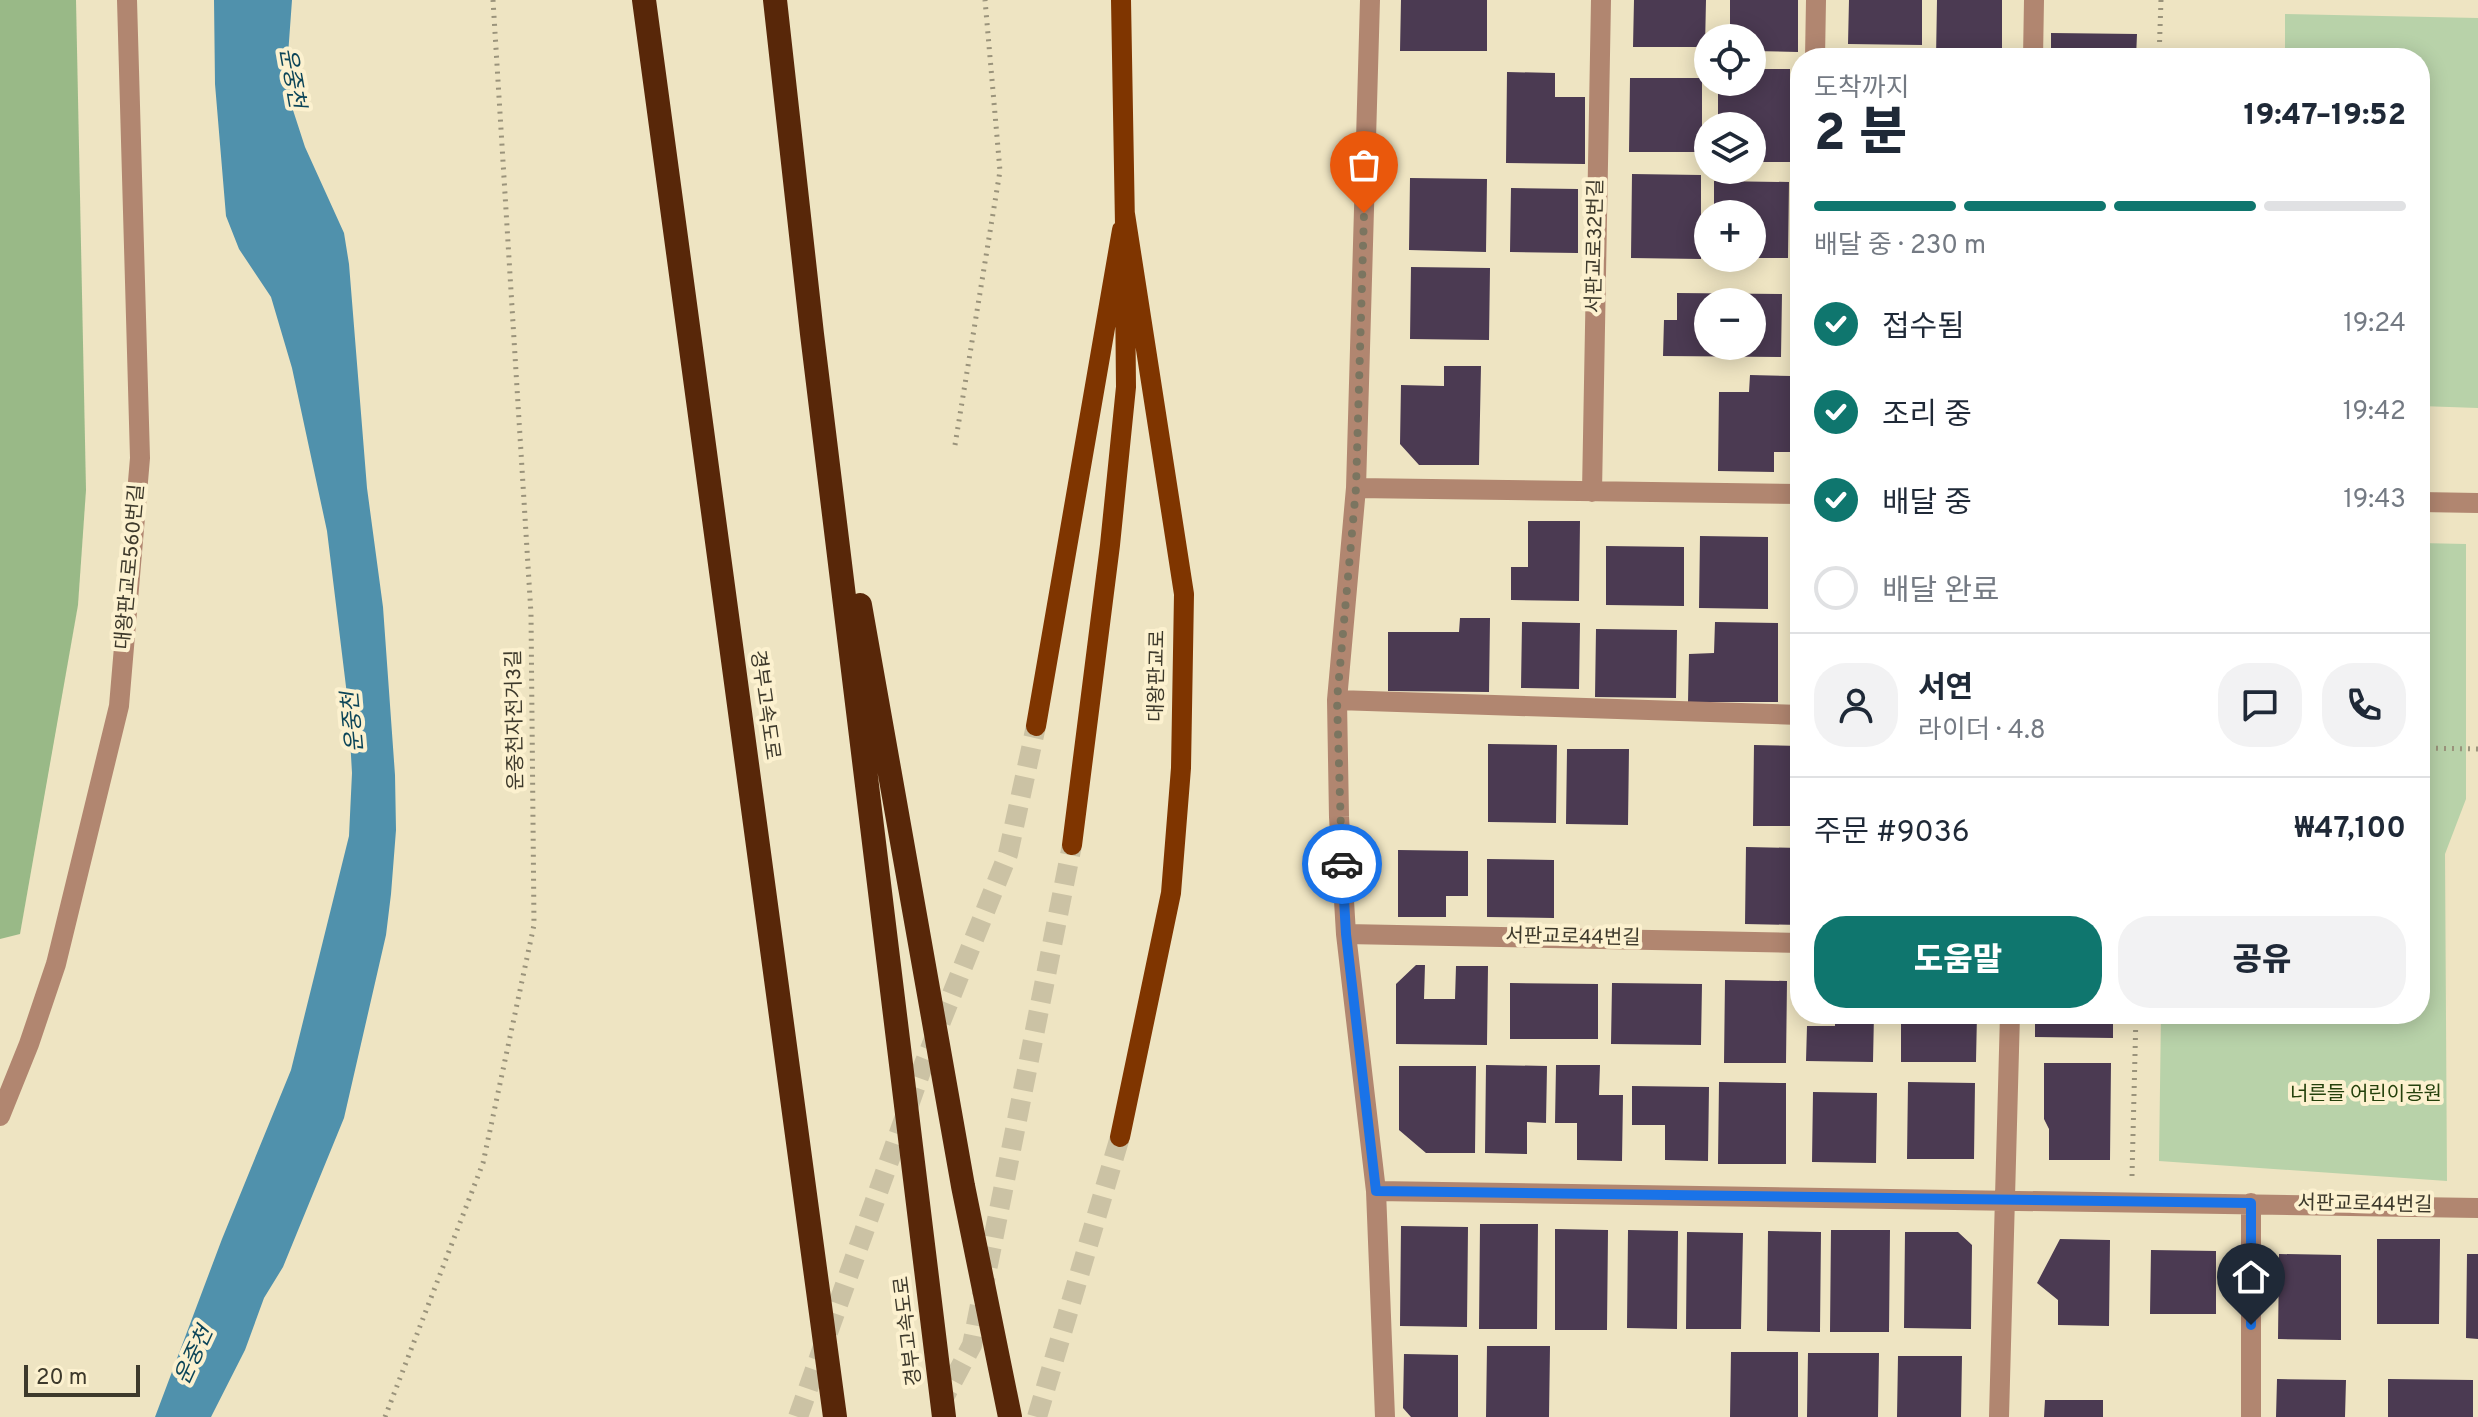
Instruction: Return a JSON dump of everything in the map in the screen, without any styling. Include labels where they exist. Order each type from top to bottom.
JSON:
[{"type":"highway","name":"경부고속도로","points":[[644,0],[835,1417]]},
{"type":"highway","name":"경부고속도로","points":[[775,0],[812,334],[944,1417]]},
{"type":"highway","points":[[812,334],[963,1186],[1010,1417]]},
{"type":"main road","points":[[1072,845],[1110,545],[1126,387],[1121,0]]},
{"type":"main road","points":[[1036,726],[1125,214]]},
{"type":"main road","name":"대왕판교로","points":[[1120,1137],[1171,893],[1181,768],[1184,594],[1125,214]]},
{"type":"street","name":"대왕판교로560번길","points":[[0,1116],[56,964],[119,706],[140,458],[127,0]]},
{"type":"street","points":[[1370,0],[1356,488],[1337,700],[1339,817],[1346,934],[1376,1191],[1385,1417]]},
{"type":"street","name":"서판교로32번길","points":[[1592,492],[1601,0]]},
{"type":"street","points":[[1815,48],[1816,0]]},
{"type":"street","points":[[2033,48],[2034,0]]},
{"type":"street","points":[[1356,488],[1790,494]]},
{"type":"street","points":[[2430,502],[2478,503]]},
{"type":"street","points":[[1337,700],[1790,715]]},
{"type":"street","name":"서판교로44번길","points":[[1346,934],[1790,943]]},
{"type":"street","points":[[1999,1417],[2010,1024]]},
{"type":"street","name":"서판교로44번길","points":[[1376,1191],[2478,1208]]},
{"type":"street","points":[[2251,1203],[2251,1417]]},
{"type":"path","name":"운중천자전거3길","points":[[385,1417],[483,1163],[534,925],[531,614],[493,0]]},
{"type":"path","points":[[955,445],[1000,171],[985,0]]},
{"type":"path","points":[[2159,48],[2161,0]]},
{"type":"path","points":[[2430,748],[2478,749]]},
{"type":"path","points":[[2132,1201],[2136,1024]]},
{"type":"green space","points":[[0,0],[76,0],[86,490],[78,605],[20,934],[0,939]]},
{"type":"green space","points":[[2285,14],[2478,18],[2478,408],[2430,406],[2430,48],[2285,48]]},
{"type":"green space","name":"너른들 어린이공원","points":[[2430,543],[2466,544],[2466,799],[2445,854],[2447,1181],[2159,1161],[2161,1024],[2430,1024]]},
{"type":"water","name":"운중천","points":[[214,0],[292,0],[287,69],[292,107],[305,147],[344,233],[367,488],[383,607],[396,830],[386,935],[344,1118],[283,1267],[264,1298],[245,1350],[211,1417],[155,1417],[222,1239],[291,1070],[349,836],[352,773],[348,703],[327,531],[292,368],[271,297],[239,249],[226,216],[215,84]]},
{"type":"building","points":[[1401,0],[1487,0],[1487,51],[1400,51]]},
{"type":"building","points":[[1634,0],[1706,0],[1705,24],[1694,24],[1694,47],[1633,47]]},
{"type":"building","points":[[1730,0],[1798,0],[1798,48],[1790,48],[1790,52],[1766,51],[1766,24],[1730,24]]},
{"type":"building","points":[[1849,0],[1922,0],[1922,45],[1848,44]]},
{"type":"building","points":[[1937,0],[2002,0],[2002,48],[1936,48]]},
{"type":"building","points":[[2051,33],[2137,34],[2136,48],[2051,48]]},
{"type":"building","points":[[1766,69],[1790,69],[1790,162],[1766,162],[1766,112],[1718,112],[1718,96],[1766,96]]},
{"type":"building","points":[[1507,72],[1555,73],[1555,97],[1585,97],[1585,164],[1506,163]]},
{"type":"building","points":[[1630,78],[1694,78],[1694,96],[1702,96],[1702,112],[1694,112],[1694,152],[1629,152]]},
{"type":"building","points":[[1632,174],[1694,175],[1694,184],[1701,184],[1701,200],[1694,200],[1694,259],[1631,258]]},
{"type":"building","points":[[1410,178],[1487,179],[1486,252],[1409,250]]},
{"type":"building","points":[[1789,182],[1788,258],[1766,258],[1766,200],[1714,200],[1714,184]]},
{"type":"building","points":[[1511,188],[1578,189],[1578,253],[1510,252]]},
{"type":"building","points":[[1411,267],[1490,268],[1489,340],[1410,339]]},
{"type":"building","points":[[1677,293],[1694,293],[1694,356],[1663,356],[1664,320],[1677,320]]},
{"type":"building","points":[[1766,294],[1782,294],[1781,357],[1766,357]]},
{"type":"building","points":[[1444,366],[1481,366],[1479,465],[1419,465],[1400,444],[1401,385],[1444,386]]},
{"type":"building","points":[[1750,375],[1790,376],[1790,452],[1774,452],[1774,472],[1718,471],[1719,392],[1749,392]]},
{"type":"building","points":[[1528,521],[1580,521],[1579,601],[1511,600],[1511,567],[1528,567]]},
{"type":"building","points":[[1700,536],[1768,537],[1768,609],[1699,608]]},
{"type":"building","points":[[1606,546],[1684,547],[1684,606],[1606,605]]},
{"type":"building","points":[[1460,618],[1490,618],[1489,692],[1388,691],[1388,632],[1459,632]]},
{"type":"building","points":[[1522,622],[1580,623],[1579,689],[1521,688]]},
{"type":"building","points":[[1715,622],[1778,623],[1778,702],[1688,702],[1689,654],[1714,653]]},
{"type":"building","points":[[1596,629],[1677,630],[1676,698],[1595,697]]},
{"type":"building","points":[[1488,744],[1557,745],[1556,823],[1488,822]]},
{"type":"building","points":[[1754,745],[1790,746],[1790,826],[1753,826]]},
{"type":"building","points":[[1567,749],[1629,749],[1628,825],[1566,824]]},
{"type":"building","points":[[1746,847],[1790,848],[1790,925],[1745,924]]},
{"type":"building","points":[[1398,850],[1468,851],[1468,896],[1446,896],[1446,917],[1398,917]]},
{"type":"building","points":[[1487,859],[1554,860],[1554,918],[1487,917]]},
{"type":"building","points":[[1416,965],[1425,965],[1424,999],[1455,999],[1456,966],[1488,966],[1487,1045],[1396,1044],[1396,984]]},
{"type":"building","points":[[1725,980],[1787,981],[1786,1063],[1724,1063]]},
{"type":"building","points":[[1510,983],[1598,984],[1598,1039],[1510,1039]]},
{"type":"building","points":[[1612,983],[1702,984],[1701,1045],[1611,1044]]},
{"type":"building","points":[[1874,1024],[1873,1062],[1806,1061],[1807,1026]]},
{"type":"building","points":[[1901,1024],[1977,1024],[1976,1062],[1901,1062]]},
{"type":"building","points":[[2035,1024],[2113,1024],[2113,1038],[2035,1037]]},
{"type":"building","points":[[2044,1063],[2111,1063],[2110,1160],[2049,1160],[2049,1129],[2044,1119]]},
{"type":"building","points":[[1486,1065],[1547,1066],[1546,1123],[1527,1122],[1527,1154],[1485,1153]]},
{"type":"building","points":[[1556,1065],[1600,1065],[1599,1095],[1623,1095],[1622,1161],[1577,1160],[1577,1123],[1555,1123]]},
{"type":"building","points":[[1399,1066],[1476,1066],[1475,1153],[1426,1153],[1399,1130]]},
{"type":"building","points":[[1719,1082],[1786,1083],[1786,1164],[1718,1164]]},
{"type":"building","points":[[1908,1082],[1975,1083],[1974,1159],[1907,1159]]},
{"type":"building","points":[[1632,1086],[1709,1087],[1708,1161],[1665,1160],[1665,1125],[1632,1125]]},
{"type":"building","points":[[1813,1092],[1877,1093],[1876,1163],[1812,1162]]},
{"type":"building","points":[[1480,1224],[1538,1224],[1537,1329],[1479,1329]]},
{"type":"building","points":[[1401,1226],[1468,1227],[1467,1327],[1400,1326]]},
{"type":"building","points":[[1555,1229],[1608,1230],[1607,1330],[1555,1330]]},
{"type":"building","points":[[1628,1230],[1678,1231],[1677,1329],[1627,1328]]},
{"type":"building","points":[[1831,1230],[1890,1230],[1889,1332],[1830,1332]]},
{"type":"building","points":[[1768,1231],[1821,1232],[1820,1332],[1767,1331]]},
{"type":"building","points":[[1687,1232],[1743,1233],[1741,1329],[1686,1329]]},
{"type":"building","points":[[1905,1232],[1958,1232],[1972,1245],[1971,1329],[1904,1328]]},
{"type":"building","points":[[2060,1239],[2110,1240],[2109,1326],[2058,1325],[2058,1300],[2037,1283]]},
{"type":"building","points":[[2377,1239],[2440,1239],[2439,1324],[2377,1324]]},
{"type":"building","points":[[2151,1250],[2216,1251],[2216,1314],[2150,1314]]},
{"type":"building","points":[[2279,1254],[2341,1255],[2341,1340],[2278,1339]]},
{"type":"building","points":[[2467,1254],[2478,1254],[2478,1339],[2466,1338]]},
{"type":"building","points":[[1487,1346],[1550,1346],[1549,1417],[1486,1417]]},
{"type":"building","points":[[1731,1352],[1798,1352],[1798,1417],[1730,1417]]},
{"type":"building","points":[[1808,1353],[1879,1353],[1878,1417],[1807,1417]]},
{"type":"building","points":[[1404,1354],[1458,1355],[1458,1417],[1411,1417],[1403,1408]]},
{"type":"building","points":[[1898,1356],[1962,1356],[1961,1417],[1897,1417]]},
{"type":"building","points":[[2277,1379],[2346,1380],[2345,1417],[2276,1417]]},
{"type":"building","points":[[2388,1379],[2473,1380],[2473,1417],[2388,1417]]},
{"type":"building","points":[[2045,1400],[2103,1400],[2103,1417],[2044,1417]]},
{"type":"tunnel","points":[[798,1417],[920,1074],[1008,854],[1036,726]]},
{"type":"tunnel","points":[[939,1407],[972,1345],[1072,845]]},
{"type":"tunnel","points":[[1037,1417],[1120,1137]]},
{"type":"way so far","points":[[1342,864],[1337,700],[1356,488],[1364,213]]},
{"type":"route","points":[[1342,864],[1346,934],[1376,1191],[2251,1203],[2251,1325]]}]
